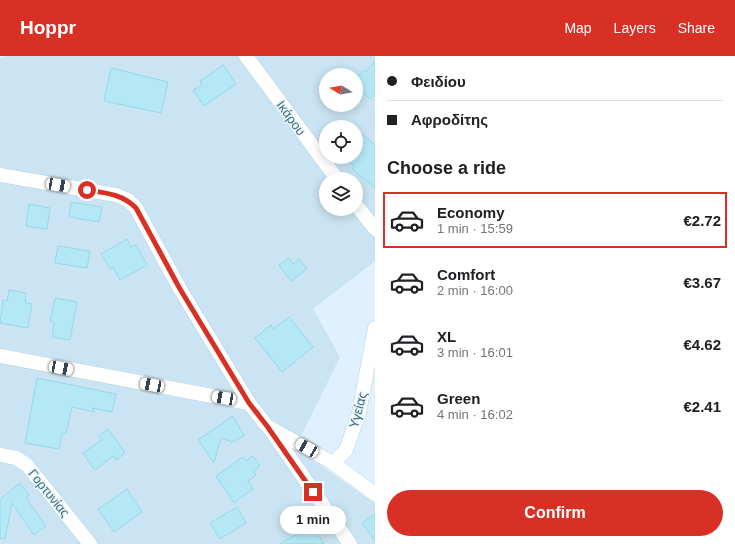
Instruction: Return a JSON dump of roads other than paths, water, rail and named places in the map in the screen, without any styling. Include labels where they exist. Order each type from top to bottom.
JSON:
[{"type":"street","name":"Ικάρου","points":[[246,56],[332,172]]},
{"type":"street","points":[[0,175],[116,195],[128,200],[136,208],[180,289],[249,403],[267,426],[350,544]]},
{"type":"street","points":[[363,214],[375,229]]},
{"type":"street","name":"Υγείας","points":[[333,464],[346,450],[359,413],[375,328]]},
{"type":"street","points":[[0,356],[249,403]]},
{"type":"street","points":[[267,426],[333,464],[375,494]]},
{"type":"street","name":"Γορτυνίας","points":[[0,455],[16,458],[27,465],[90,544]]}]
